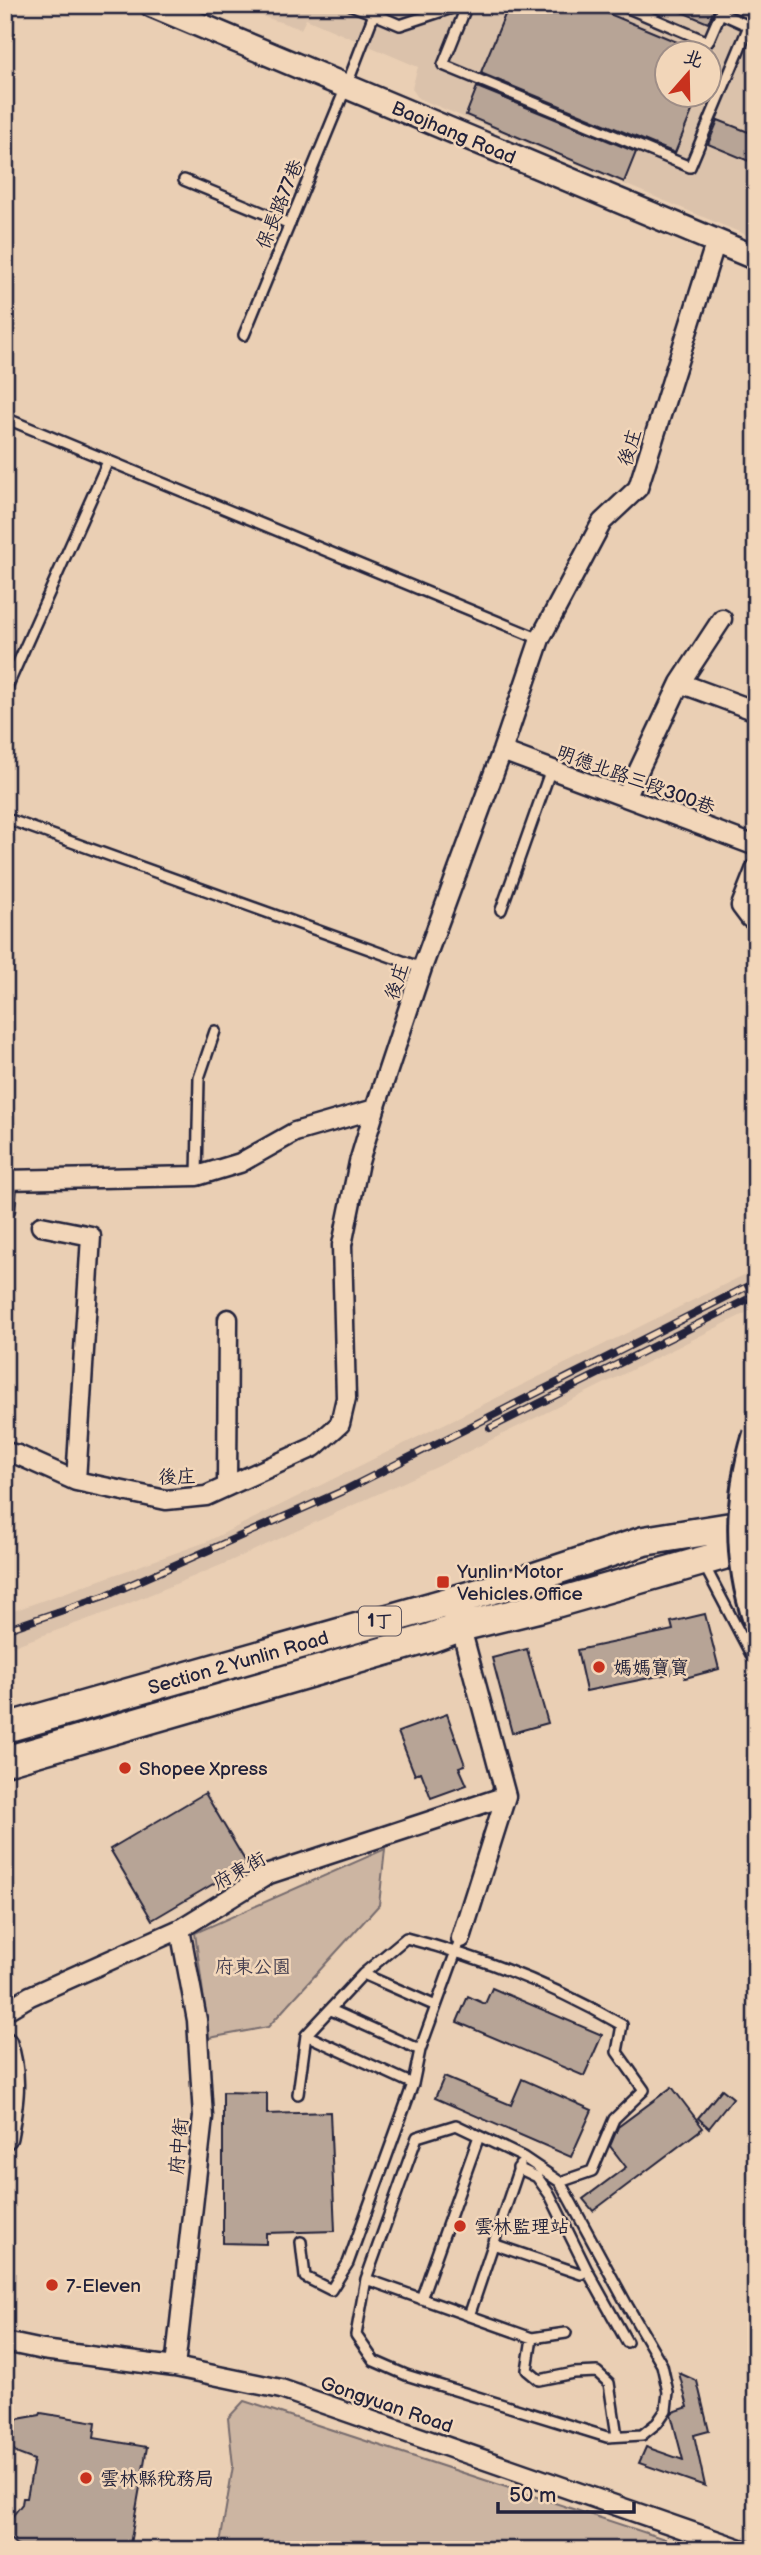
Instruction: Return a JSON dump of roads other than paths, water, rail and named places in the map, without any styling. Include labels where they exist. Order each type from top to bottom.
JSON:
[{"type":"main road","points":[[756,1434],[744,1483],[741,1524],[742,1558],[756,1621]]},
{"type":"main road","name":"Section 2 Yunlin Road","points":[[5,1728],[528,1579],[644,1541],[756,1524]]},
{"type":"main road","name":"1丁","points":[[701,1560],[727,1554],[756,1529]]},
{"type":"main road","name":"Section 2 Yunlin Road","points":[[5,1761],[430,1639],[460,1627],[538,1608],[701,1560]]},
{"type":"street","name":"Baojhang Road","points":[[152,5],[756,258]]},
{"type":"street","name":"後庄","points":[[5,1452],[18,1455],[76,1481],[166,1500],[206,1496],[314,1447],[340,1424],[346,1398],[342,1245],[359,1162],[375,1109],[422,968],[540,639],[602,522],[638,488],[716,241]]},
{"type":"street","points":[[625,797],[680,683],[722,619]]},
{"type":"street","points":[[680,683],[756,711]]},
{"type":"street","name":"明德北路三段300巷","points":[[502,751],[756,846]]},
{"type":"street","points":[[756,868],[741,906],[750,918],[756,920]]},
{"type":"street","points":[[5,1209],[6,1180],[197,1176],[240,1163],[295,1132],[375,1109]]},
{"type":"street","points":[[41,1226],[92,1236],[76,1481]]},
{"type":"street","points":[[227,1485],[228,1319]]},
{"type":"street","points":[[453,1600],[506,1796],[459,1945]]},
{"type":"street","name":"府東街","points":[[5,2011],[30,1996],[180,1929],[269,1874],[506,1796]]},
{"type":"street","name":"府中街","points":[[175,2367],[203,2117],[197,2020],[180,1929]]},
{"type":"street","points":[[5,2043],[13,2095],[5,2137]]},
{"type":"street","name":"Gongyuan Road","points":[[5,2342],[43,2350],[175,2367],[281,2389],[744,2550]]},
{"type":"lane","points":[[351,5],[400,25],[461,5]]},
{"type":"lane","points":[[467,5],[443,65],[690,167],[749,26],[722,9],[708,42],[621,5]]},
{"type":"lane","name":"保長路77巷","points":[[244,335],[374,14]]},
{"type":"lane","points":[[184,180],[290,224]]},
{"type":"lane","points":[[5,418],[540,639]]},
{"type":"lane","points":[[5,692],[108,461]]},
{"type":"lane","points":[[501,910],[551,769]]},
{"type":"lane","points":[[5,818],[422,968]]},
{"type":"lane","points":[[197,1176],[199,1078],[215,1031]]},
{"type":"lane","points":[[701,1560],[756,1664]]},
{"type":"lane","points":[[298,2094],[306,2035],[363,1974],[406,1938],[459,1945],[583,2003],[622,2025],[617,2052],[644,2090],[614,2119],[593,2171],[560,2182]]},
{"type":"lane","points":[[301,2242],[305,2277],[331,2290],[348,2263],[413,2084],[420,2050],[459,1945]]},
{"type":"lane","points":[[363,1974],[436,2006]]},
{"type":"lane","points":[[331,2010],[420,2050]]},
{"type":"lane","points":[[306,2035],[413,2084]]},
{"type":"lane","points":[[456,2125],[523,2157],[560,2182],[663,2365],[668,2392],[666,2410],[657,2423],[642,2435],[607,2437],[579,2430],[406,2375],[374,2361],[356,2335],[366,2279],[416,2137],[456,2125]]},
{"type":"lane","points":[[421,2299],[479,2136]]},
{"type":"lane","points":[[469,2316],[523,2157]]},
{"type":"lane","points":[[519,2168],[537,2177],[550,2194],[587,2270],[627,2342]]},
{"type":"lane","points":[[493,2244],[581,2274],[587,2270]]},
{"type":"lane","points":[[366,2279],[532,2338],[566,2333]]},
{"type":"lane","points":[[532,2338],[527,2370],[539,2380],[574,2373],[597,2372],[609,2383],[617,2436]]},
{"type":"railway","points":[[5,1630],[107,1595],[345,1490],[756,1282]]},
{"type":"railway","points":[[490,1428],[756,1295]]},
{"type":"place","name":"Yunlin Motor Vehicles Office","points":[[443,1582]]},
{"type":"place","name":"媽媽寶寶","points":[[599,1667]]},
{"type":"place","name":"Shopee Xpress","points":[[125,1768]]},
{"type":"place","name":"雲林監理站","points":[[460,2226]]},
{"type":"place","name":"7-Eleven","points":[[52,2285]]},
{"type":"place","name":"雲林縣稅務局","points":[[86,2478]]},
{"type":"park label","name":"府東公園","points":[[253,1966]]}]
